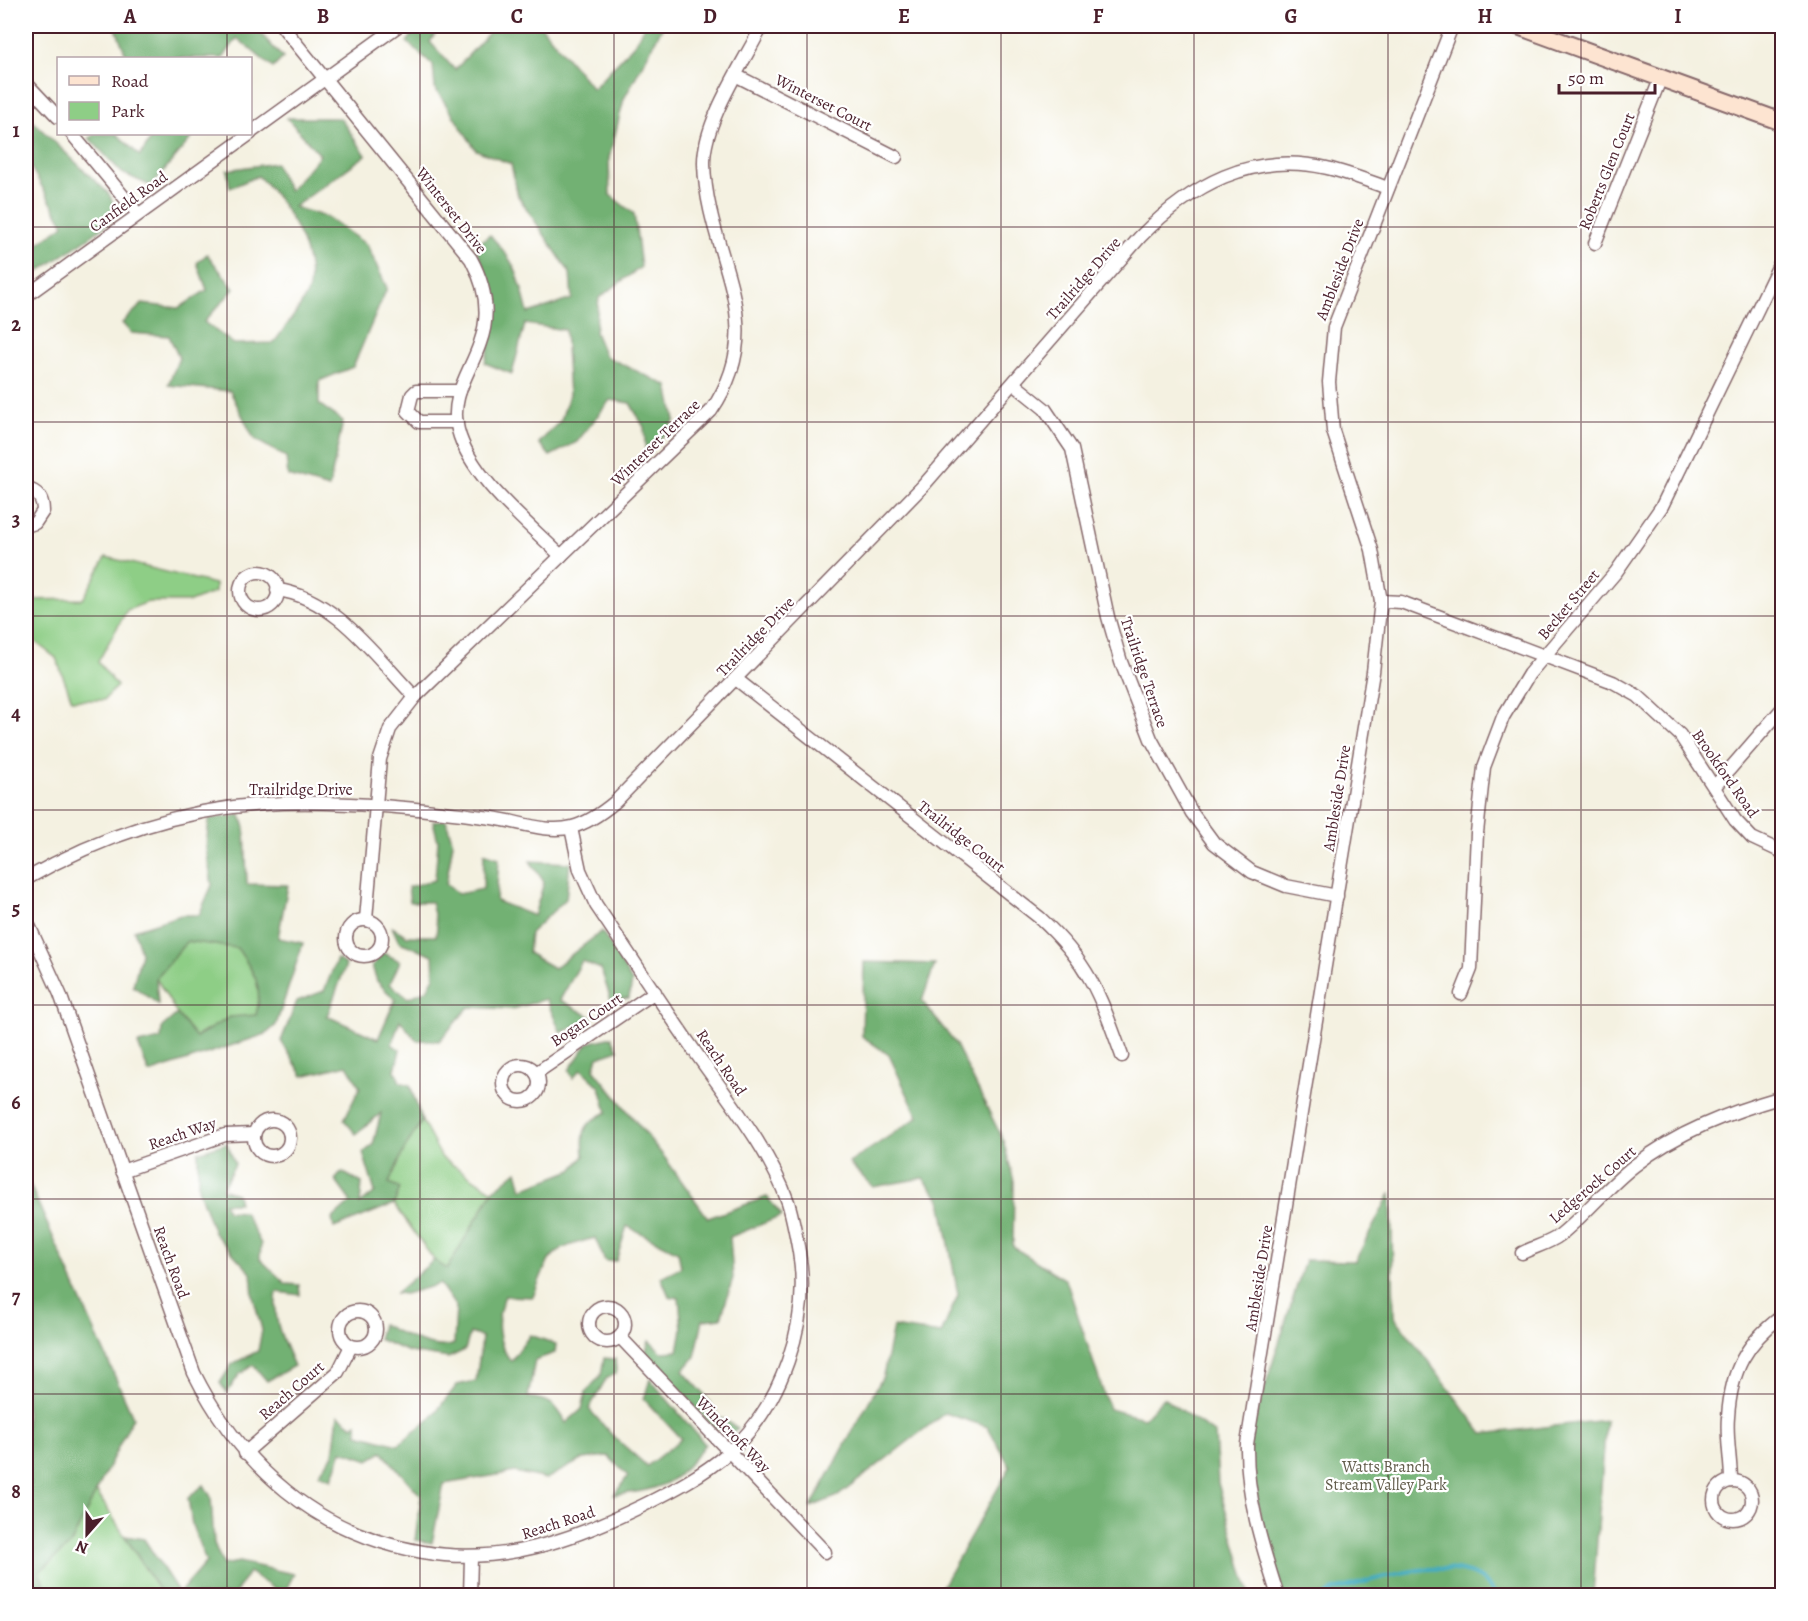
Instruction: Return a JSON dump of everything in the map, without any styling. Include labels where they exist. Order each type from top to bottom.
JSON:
[{"type":"main road","points":[[1518,26],[1782,122]]},
{"type":"street","name":"Winterset Drive","points":[[282,26],[464,248],[478,272],[486,303],[480,343],[460,391],[457,422],[464,447],[475,465],[561,556]]},
{"type":"street","name":"Canfield Road","points":[[252,132],[398,26]]},
{"type":"street","name":"Winterset Terrace","points":[[366,919],[376,782],[385,741],[397,718],[414,697],[711,411],[727,389],[738,357],[739,319],[709,200],[704,164],[707,143],[715,119],[762,26]]},
{"type":"street","name":"Ambleside Drive","points":[[1278,1596],[1251,1499],[1247,1474],[1247,1444],[1337,896],[1381,601],[1372,550],[1333,431],[1329,382],[1334,327],[1452,26]]},
{"type":"street","name":"Winterset Court","points":[[737,76],[896,157]]},
{"type":"street","name":"Roberts Glen Court","points":[[1595,243],[1661,77]]},
{"type":"street","points":[[26,83],[57,116]]},
{"type":"street","points":[[73,135],[138,214]]},
{"type":"street","name":"Canfield Road","points":[[26,296],[247,135]]},
{"type":"street","name":"Trailridge Drive","points":[[26,879],[96,843],[132,829],[192,813],[284,803],[375,807],[572,828],[603,812],[615,802],[923,486],[1140,237],[1167,210],[1200,186],[1236,170],[1285,164],[1327,168],[1388,188]]},
{"type":"street","name":"Becket Street","points":[[1461,994],[1471,969],[1477,833],[1484,767],[1503,717],[1529,674],[1616,572],[1662,506],[1782,259]]},
{"type":"street","name":"Trailridge Terrace","points":[[1014,384],[1045,408],[1072,449],[1108,617],[1121,663],[1151,740],[1192,813],[1214,843],[1252,872],[1286,886],[1337,896]]},
{"type":"street","points":[[457,422],[419,422],[408,411],[412,395],[417,391],[460,391]]},
{"type":"street","points":[[26,489],[35,492],[40,497],[43,511],[35,523],[26,526]]},
{"type":"street","points":[[278,590],[311,598],[344,624],[414,697]]},
{"type":"street","name":"Brookford Road","points":[[1381,601],[1401,602],[1613,682],[1638,696],[1680,735],[1735,820],[1752,838],[1782,852]]},
{"type":"street","name":"Trailridge Court","points":[[736,679],[1030,911],[1067,943],[1102,1000],[1122,1056]]},
{"type":"street","points":[[1715,786],[1782,709]]},
{"type":"street","name":"Reach Road","points":[[26,919],[60,994],[194,1372],[220,1421],[245,1453],[289,1494],[340,1526],[395,1546],[471,1557],[524,1551],[582,1534],[674,1490],[728,1453],[763,1411],[780,1378],[791,1349],[800,1310],[800,1255],[789,1204],[774,1173],[586,886],[572,828]]},
{"type":"street","name":"Bogan Court","points":[[536,1073],[655,992]]},
{"type":"street","name":"Ledgerock Court","points":[[1522,1252],[1558,1237],[1609,1187],[1667,1143],[1708,1123],[1782,1097]]},
{"type":"street","name":"Reach Way","points":[[122,1171],[225,1135],[254,1134]]},
{"type":"street","points":[[1731,1481],[1727,1417],[1736,1373],[1745,1352],[1759,1334],[1782,1316]]},
{"type":"street","name":"Windcroft Way","points":[[620,1337],[728,1453],[825,1552]]},
{"type":"street","name":"Reach Court","points":[[245,1453],[338,1372],[351,1346]]},
{"type":"street","points":[[470,1596],[471,1557]]},
{"type":"green space","points":[[115,26],[254,26],[283,58],[273,68],[237,38],[224,57],[127,57]]},
{"type":"green space","points":[[419,26],[439,28],[430,42],[455,70],[495,26],[541,26],[593,89],[636,42],[644,26],[663,26],[624,99],[609,158],[610,195],[634,214],[641,267],[599,298],[595,332],[605,356],[668,386],[675,420],[646,457],[644,427],[630,403],[610,400],[577,442],[550,456],[539,443],[561,420],[569,395],[565,330],[525,324],[512,374],[485,363],[493,329],[494,303],[488,279],[475,246],[490,235],[499,245],[516,271],[528,313],[572,299],[570,273],[518,196],[511,164],[476,150],[435,88],[433,65],[407,42]]},
{"type":"green space","points":[[26,115],[109,194],[118,215],[93,235],[26,280],[26,253],[64,225],[26,159]]},
{"type":"green space","points":[[287,118],[340,118],[366,155],[294,207],[326,217],[367,245],[387,288],[353,367],[319,381],[319,404],[343,421],[329,488],[288,476],[286,457],[254,439],[230,391],[168,385],[179,358],[169,336],[131,333],[122,323],[142,304],[179,308],[207,290],[197,263],[207,254],[234,289],[204,322],[234,344],[274,343],[307,293],[310,273],[307,257],[296,227],[268,186],[258,176],[230,188],[227,170],[275,163],[289,191],[320,155]]},
{"type":"green space","points":[[94,135],[118,135],[140,156],[153,135],[193,136],[151,186],[122,173],[89,138]]},
{"type":"green space","points":[[106,557],[215,584],[215,592],[190,602],[148,602],[127,610],[98,662],[117,686],[104,700],[72,700],[56,658],[26,635],[26,600],[83,599]]},
{"type":"green space","points":[[241,815],[245,828],[247,884],[288,885],[278,938],[303,943],[276,1025],[266,1034],[149,1073],[138,1044],[161,1039],[162,1027],[177,1014],[196,1037],[230,1017],[256,1015],[258,987],[253,972],[237,948],[187,941],[156,978],[158,1004],[133,986],[141,953],[134,930],[181,915],[199,915],[212,885],[206,848],[209,819]]},
{"type":"green space","points":[[446,820],[453,843],[446,884],[458,894],[483,889],[484,853],[499,858],[496,901],[534,916],[544,882],[530,861],[570,863],[566,899],[530,933],[528,953],[554,968],[602,931],[632,982],[629,998],[611,1000],[601,969],[582,961],[560,1000],[593,1018],[561,1033],[546,999],[513,1009],[469,1007],[439,1041],[416,1040],[400,1020],[392,1044],[400,1050],[395,1070],[400,1082],[410,1085],[422,1121],[406,1146],[389,1183],[400,1188],[394,1204],[334,1228],[332,1219],[351,1202],[335,1180],[342,1172],[362,1183],[360,1204],[375,1192],[363,1153],[373,1145],[381,1113],[356,1134],[344,1120],[360,1087],[347,1065],[303,1076],[281,1041],[297,1001],[324,991],[337,959],[346,965],[327,1016],[378,1039],[395,1000],[377,981],[372,966],[383,953],[400,961],[390,984],[408,998],[427,990],[434,977],[433,955],[399,942],[392,927],[407,936],[436,936],[437,926],[431,902],[410,902],[408,887],[435,880],[438,841],[433,821]]},
{"type":"green space","points":[[187,941],[238,948],[249,965],[258,987],[256,1016],[230,1017],[196,1037],[177,1014],[156,978]]},
{"type":"green space","points":[[864,962],[935,964],[922,1001],[955,1043],[1003,1140],[1014,1181],[1013,1247],[1066,1280],[1109,1409],[1144,1418],[1163,1398],[1215,1434],[1218,1483],[1250,1595],[937,1595],[1010,1467],[988,1427],[945,1413],[838,1496],[811,1507],[883,1376],[893,1327],[941,1334],[958,1295],[941,1200],[923,1178],[873,1187],[849,1163],[918,1117],[889,1055],[862,1036]]},
{"type":"green space","points":[[612,1037],[618,1050],[598,1057],[594,1069],[665,1158],[708,1218],[767,1197],[782,1216],[730,1237],[733,1278],[721,1318],[703,1320],[695,1357],[683,1371],[704,1394],[719,1417],[738,1428],[730,1434],[715,1428],[645,1354],[649,1341],[662,1352],[678,1351],[682,1329],[679,1298],[669,1296],[661,1277],[681,1267],[678,1252],[627,1226],[616,1261],[605,1261],[595,1238],[568,1246],[553,1256],[548,1263],[533,1297],[505,1296],[502,1304],[499,1321],[500,1338],[511,1361],[530,1335],[556,1344],[555,1353],[535,1360],[528,1397],[551,1404],[559,1411],[566,1423],[582,1409],[586,1392],[601,1375],[604,1358],[615,1359],[616,1373],[606,1379],[589,1409],[612,1435],[647,1466],[681,1439],[644,1399],[650,1379],[705,1444],[695,1458],[667,1483],[631,1493],[614,1495],[628,1476],[608,1456],[583,1459],[546,1479],[515,1472],[444,1484],[432,1543],[415,1540],[421,1496],[382,1452],[369,1460],[342,1451],[332,1479],[319,1474],[333,1455],[338,1415],[353,1426],[357,1423],[358,1434],[398,1445],[432,1417],[457,1385],[476,1381],[482,1337],[470,1333],[465,1350],[448,1358],[409,1352],[378,1339],[382,1324],[428,1344],[446,1346],[454,1344],[456,1307],[440,1284],[405,1294],[396,1293],[434,1260],[447,1269],[493,1191],[517,1171],[522,1189],[572,1170],[584,1156],[583,1139],[586,1128],[593,1120],[607,1112],[600,1087],[581,1069],[573,1078],[569,1070],[588,1043]]},
{"type":"green space","points":[[422,1121],[442,1158],[493,1191],[447,1269],[434,1260],[394,1204],[400,1188],[389,1183],[406,1146]]},
{"type":"green space","points":[[227,1143],[235,1164],[222,1189],[237,1194],[239,1203],[224,1203],[227,1211],[244,1212],[261,1244],[260,1259],[286,1284],[299,1285],[300,1295],[277,1292],[276,1302],[277,1321],[294,1366],[267,1381],[253,1365],[239,1375],[227,1393],[220,1383],[232,1364],[258,1351],[262,1330],[253,1296],[251,1273],[214,1233],[198,1188],[198,1152]]},
{"type":"green space","points":[[26,1176],[133,1417],[70,1545],[39,1572],[49,1595],[26,1595]]},
{"type":"green space","name":"Watts Branch Stream Valley Park","points":[[1391,1192],[1394,1316],[1483,1434],[1606,1420],[1593,1595],[1278,1595],[1270,1572],[1247,1444],[1305,1260],[1355,1261]]},
{"type":"green space","points":[[204,1485],[211,1497],[214,1543],[223,1565],[239,1562],[294,1574],[283,1595],[249,1572],[234,1595],[162,1595],[125,1536],[144,1539],[179,1593],[206,1562],[192,1525],[188,1498]]},
{"type":"green space","points":[[96,1491],[162,1595],[49,1595],[39,1572],[70,1545]]},
{"type":"waterway","points":[[1325,1596],[1334,1590],[1424,1569],[1460,1571],[1480,1577],[1497,1596]]}]
